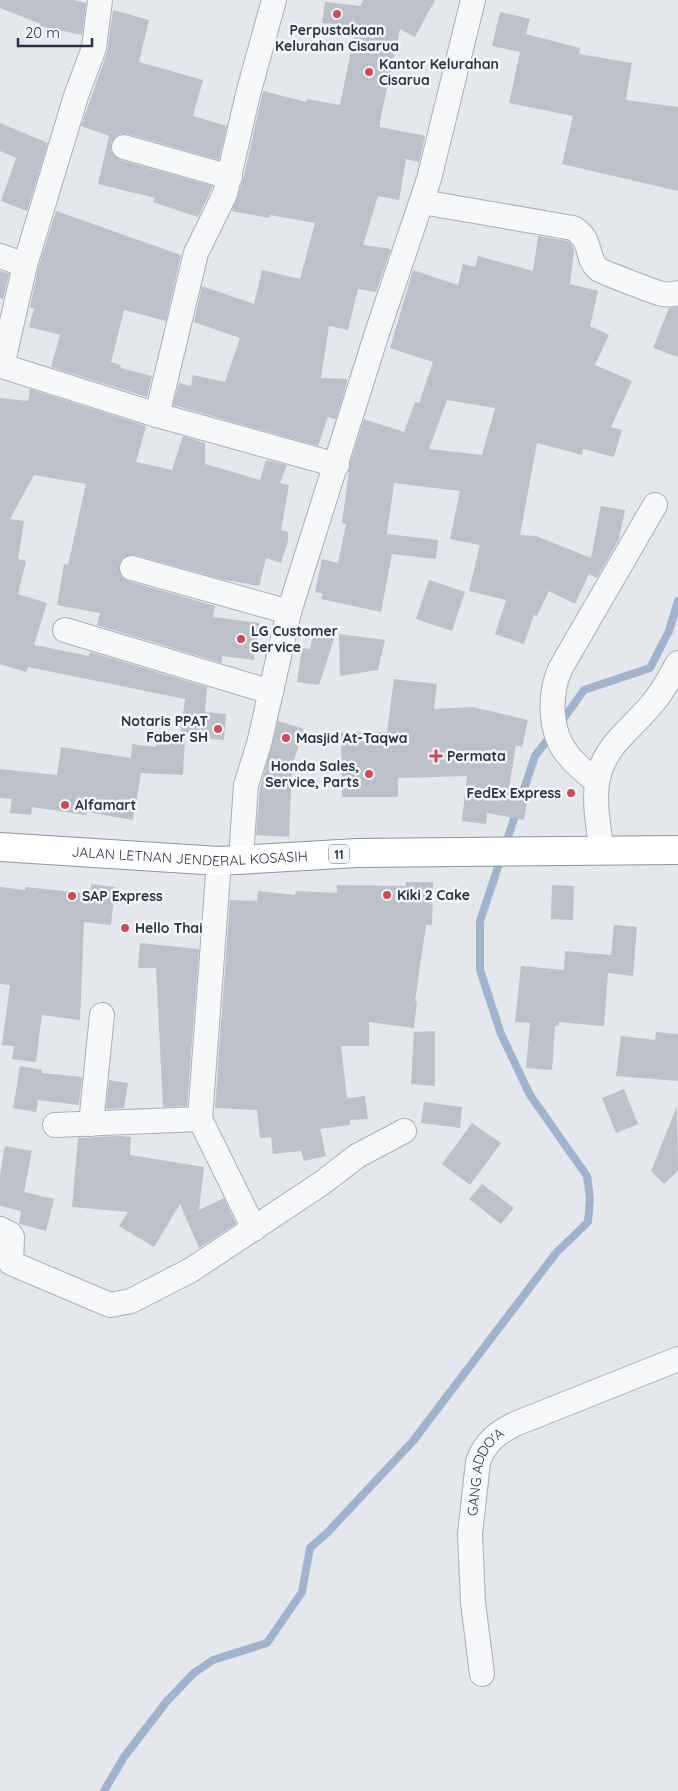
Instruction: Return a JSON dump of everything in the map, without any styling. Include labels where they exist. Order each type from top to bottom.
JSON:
[{"type":"highway","name":"JALAN LETNAN JENDERAL KOSASIH","points":[[0,848],[230,860],[357,853],[678,850]]},
{"type":"street","points":[[100,0],[94,48],[76,96],[25,265],[2,366],[157,415],[337,465]]},
{"type":"street","points":[[157,415],[196,253],[217,214],[230,177],[232,160],[248,94],[274,0]]},
{"type":"street","points":[[254,1229],[200,1119],[230,860],[246,785],[271,692],[289,612],[337,465],[377,333],[422,202],[473,0]]},
{"type":"street","points":[[124,147],[230,177]]},
{"type":"street","points":[[422,202],[573,228],[582,233],[594,262],[602,272],[660,294],[673,295],[678,293]]},
{"type":"street","points":[[0,256],[25,265]]},
{"type":"street","points":[[597,782],[569,757],[562,747],[555,724],[552,696],[560,668],[655,505]]},
{"type":"street","points":[[132,568],[289,612]]},
{"type":"street","points":[[66,630],[271,692]]},
{"type":"street","points":[[602,852],[596,798],[597,782],[611,745],[656,699],[678,663]]},
{"type":"street","points":[[91,1124],[102,1015]]},
{"type":"street","points":[[55,1126],[200,1119]]},
{"type":"street","points":[[0,1229],[12,1237],[11,1263],[71,1290],[110,1305],[117,1305],[131,1301],[191,1270],[254,1229],[357,1156],[404,1131]]},
{"type":"street","name":"GANG ADDO'A","points":[[482,1674],[473,1602],[470,1534],[478,1462],[482,1450],[491,1438],[515,1424],[678,1360]]},
{"type":"building","points":[[0,0],[73,0],[86,3],[82,35],[40,26],[41,24],[0,8]]},
{"type":"building","points":[[363,0],[435,0],[415,37],[400,29],[380,121],[380,127],[425,136],[419,162],[406,159],[399,200],[378,196],[363,245],[391,249],[376,292],[358,289],[348,330],[329,326],[321,378],[347,379],[347,382],[336,419],[328,417],[318,446],[173,405],[179,383],[191,386],[193,375],[225,382],[240,338],[194,322],[202,286],[254,304],[262,270],[300,279],[315,223],[270,215],[269,218],[232,211],[243,180],[263,91],[306,102],[307,99],[340,105],[356,26],[322,23],[325,2],[360,6]]},
{"type":"building","points":[[113,10],[149,20],[139,62],[203,80],[193,116],[227,126],[219,160],[128,134],[120,134],[111,143],[111,151],[120,160],[213,186],[198,217],[153,202],[155,198],[98,184],[109,136],[81,126],[107,53]]},
{"type":"building","points":[[500,12],[530,19],[526,34],[580,48],[579,54],[632,63],[626,100],[678,107],[678,191],[562,164],[573,116],[509,103],[520,52],[492,46]]},
{"type":"building","points":[[0,123],[48,143],[27,211],[1,201],[16,158],[0,151]]},
{"type":"building","points":[[56,211],[181,255],[166,321],[124,310],[111,362],[121,365],[120,368],[152,376],[147,397],[51,367],[60,335],[29,327],[34,309],[30,307],[38,269]]},
{"type":"building","points":[[538,236],[568,241],[572,245],[574,251],[570,284],[598,291],[590,326],[609,335],[595,365],[632,381],[611,427],[622,430],[614,457],[583,449],[582,455],[537,443],[520,535],[536,536],[591,558],[601,506],[625,510],[619,539],[597,578],[589,574],[575,604],[549,591],[537,616],[534,615],[524,644],[495,634],[506,600],[469,591],[480,545],[450,539],[460,491],[394,483],[387,534],[438,540],[436,559],[392,554],[381,612],[321,599],[323,594],[315,592],[322,559],[338,563],[346,524],[342,523],[350,463],[364,419],[404,432],[415,402],[419,403],[433,362],[390,348],[413,270],[458,285],[463,264],[475,267],[478,256],[533,271]],"holes":[[[447,400],[495,408],[482,455],[429,449]]]},
{"type":"building","points":[[0,271],[9,274],[3,299],[0,298]]},
{"type":"building","points":[[678,307],[678,357],[653,348],[669,308]]},
{"type":"building","points":[[30,389],[146,426],[136,462],[172,470],[183,436],[205,443],[205,464],[260,480],[266,460],[287,465],[280,483],[289,485],[281,530],[288,532],[288,541],[281,563],[266,558],[259,586],[221,579],[135,555],[123,558],[119,565],[122,577],[128,581],[215,606],[213,617],[259,623],[254,660],[222,656],[222,663],[97,625],[100,613],[57,605],[64,564],[68,565],[86,484],[34,475],[10,519],[24,521],[18,559],[26,561],[18,594],[47,603],[34,645],[89,656],[90,652],[207,687],[205,712],[226,714],[224,740],[180,736],[185,699],[28,667],[26,672],[0,664],[0,398],[28,401]]},
{"type":"building","points":[[429,580],[465,592],[452,631],[416,619]]},
{"type":"building","points":[[314,631],[336,633],[319,685],[297,682],[302,648],[310,649]]},
{"type":"building","points":[[339,634],[385,640],[378,670],[340,676]]},
{"type":"building","points":[[394,679],[437,684],[434,709],[473,707],[528,720],[522,747],[516,745],[509,788],[529,791],[524,820],[487,813],[486,824],[462,821],[467,776],[398,778],[398,797],[342,797],[341,733],[387,732]]},
{"type":"building","points":[[278,721],[304,729],[292,766],[289,837],[256,835],[260,788]]},
{"type":"building","points":[[157,736],[185,737],[183,775],[141,773],[133,820],[87,812],[86,815],[32,807],[31,815],[10,813],[12,799],[0,798],[0,769],[57,775],[61,747],[131,758],[132,744],[156,747]]},
{"type":"building","points":[[406,882],[433,882],[432,925],[426,925],[415,1001],[417,1001],[414,1028],[369,1022],[369,1046],[341,1046],[347,1098],[365,1096],[368,1119],[350,1120],[350,1125],[320,1129],[326,1156],[304,1161],[301,1151],[273,1154],[271,1137],[260,1138],[257,1110],[215,1108],[230,900],[257,901],[258,891],[295,895],[296,891],[337,893],[337,885],[406,886]]},
{"type":"building","points":[[91,884],[115,887],[111,925],[84,922],[80,1020],[42,1015],[36,1062],[12,1059],[14,1046],[2,1045],[10,985],[0,984],[0,887],[25,890],[26,887],[90,894]]},
{"type":"building","points":[[552,885],[574,886],[573,920],[551,919]]},
{"type":"building","points":[[614,925],[637,927],[633,976],[608,973],[604,1026],[559,1022],[558,1026],[555,1026],[552,1070],[526,1068],[530,1023],[515,1022],[521,966],[564,970],[565,951],[611,955]]},
{"type":"building","points":[[140,943],[199,949],[187,1106],[163,1107],[156,968],[138,968]]},
{"type":"building","points":[[435,1031],[435,1086],[411,1084],[414,1032]]},
{"type":"building","points":[[656,1032],[678,1034],[678,1081],[616,1076],[621,1036],[655,1040]]},
{"type":"building","points":[[20,1066],[42,1070],[42,1073],[82,1077],[79,1105],[38,1100],[36,1112],[13,1108]]},
{"type":"building","points":[[109,1080],[128,1083],[124,1108],[106,1109]]},
{"type":"building","points":[[624,1089],[638,1124],[616,1133],[602,1098]]},
{"type":"building","points":[[424,1102],[462,1107],[460,1128],[421,1123]]},
{"type":"building","points":[[677,1106],[678,1171],[664,1184],[651,1171]]},
{"type":"building","points":[[472,1123],[501,1143],[470,1185],[442,1164]]},
{"type":"building","points":[[131,1137],[130,1155],[204,1167],[199,1210],[224,1198],[236,1224],[199,1248],[180,1204],[154,1247],[119,1226],[128,1212],[72,1207],[78,1138]]},
{"type":"building","points":[[5,1146],[32,1151],[24,1192],[54,1199],[46,1231],[19,1224],[21,1211],[0,1206],[0,1175]]},
{"type":"building","points":[[482,1184],[514,1208],[501,1224],[469,1199]]},
{"type":"waterway","points":[[559,725],[584,690],[650,668],[669,631],[678,601]]},
{"type":"waterway","points":[[104,1791],[124,1757],[167,1701],[194,1673],[213,1660],[267,1643],[302,1592],[310,1548],[328,1532],[413,1441],[556,1253],[588,1222],[590,1199],[587,1176],[530,1095],[501,1034],[480,970],[480,921],[535,756],[552,734]]},
{"type":"place","name":"Perpustakaan Kelurahan Cisarua","points":[[337,14]]},
{"type":"place","name":"Kantor Kelurahan Cisarua","points":[[369,72]]},
{"type":"place","name":"LG Customer Service","points":[[241,639]]},
{"type":"place","name":"Notaris PPAT Faber SH","points":[[218,729]]},
{"type":"place","name":"Masjid At-Taqwa","points":[[286,738]]},
{"type":"place","name":"Permata","points":[[436,756]]},
{"type":"place","name":"Honda Sales, Service, Parts","points":[[369,774]]},
{"type":"place","name":"FedEx Express","points":[[571,793]]},
{"type":"place","name":"Alfamart","points":[[65,805]]},
{"type":"place","name":"Kiki 2 Cake","points":[[387,895]]},
{"type":"place","name":"SAP Express","points":[[72,896]]},
{"type":"place","name":"Hello Thai","points":[[125,928]]}]
